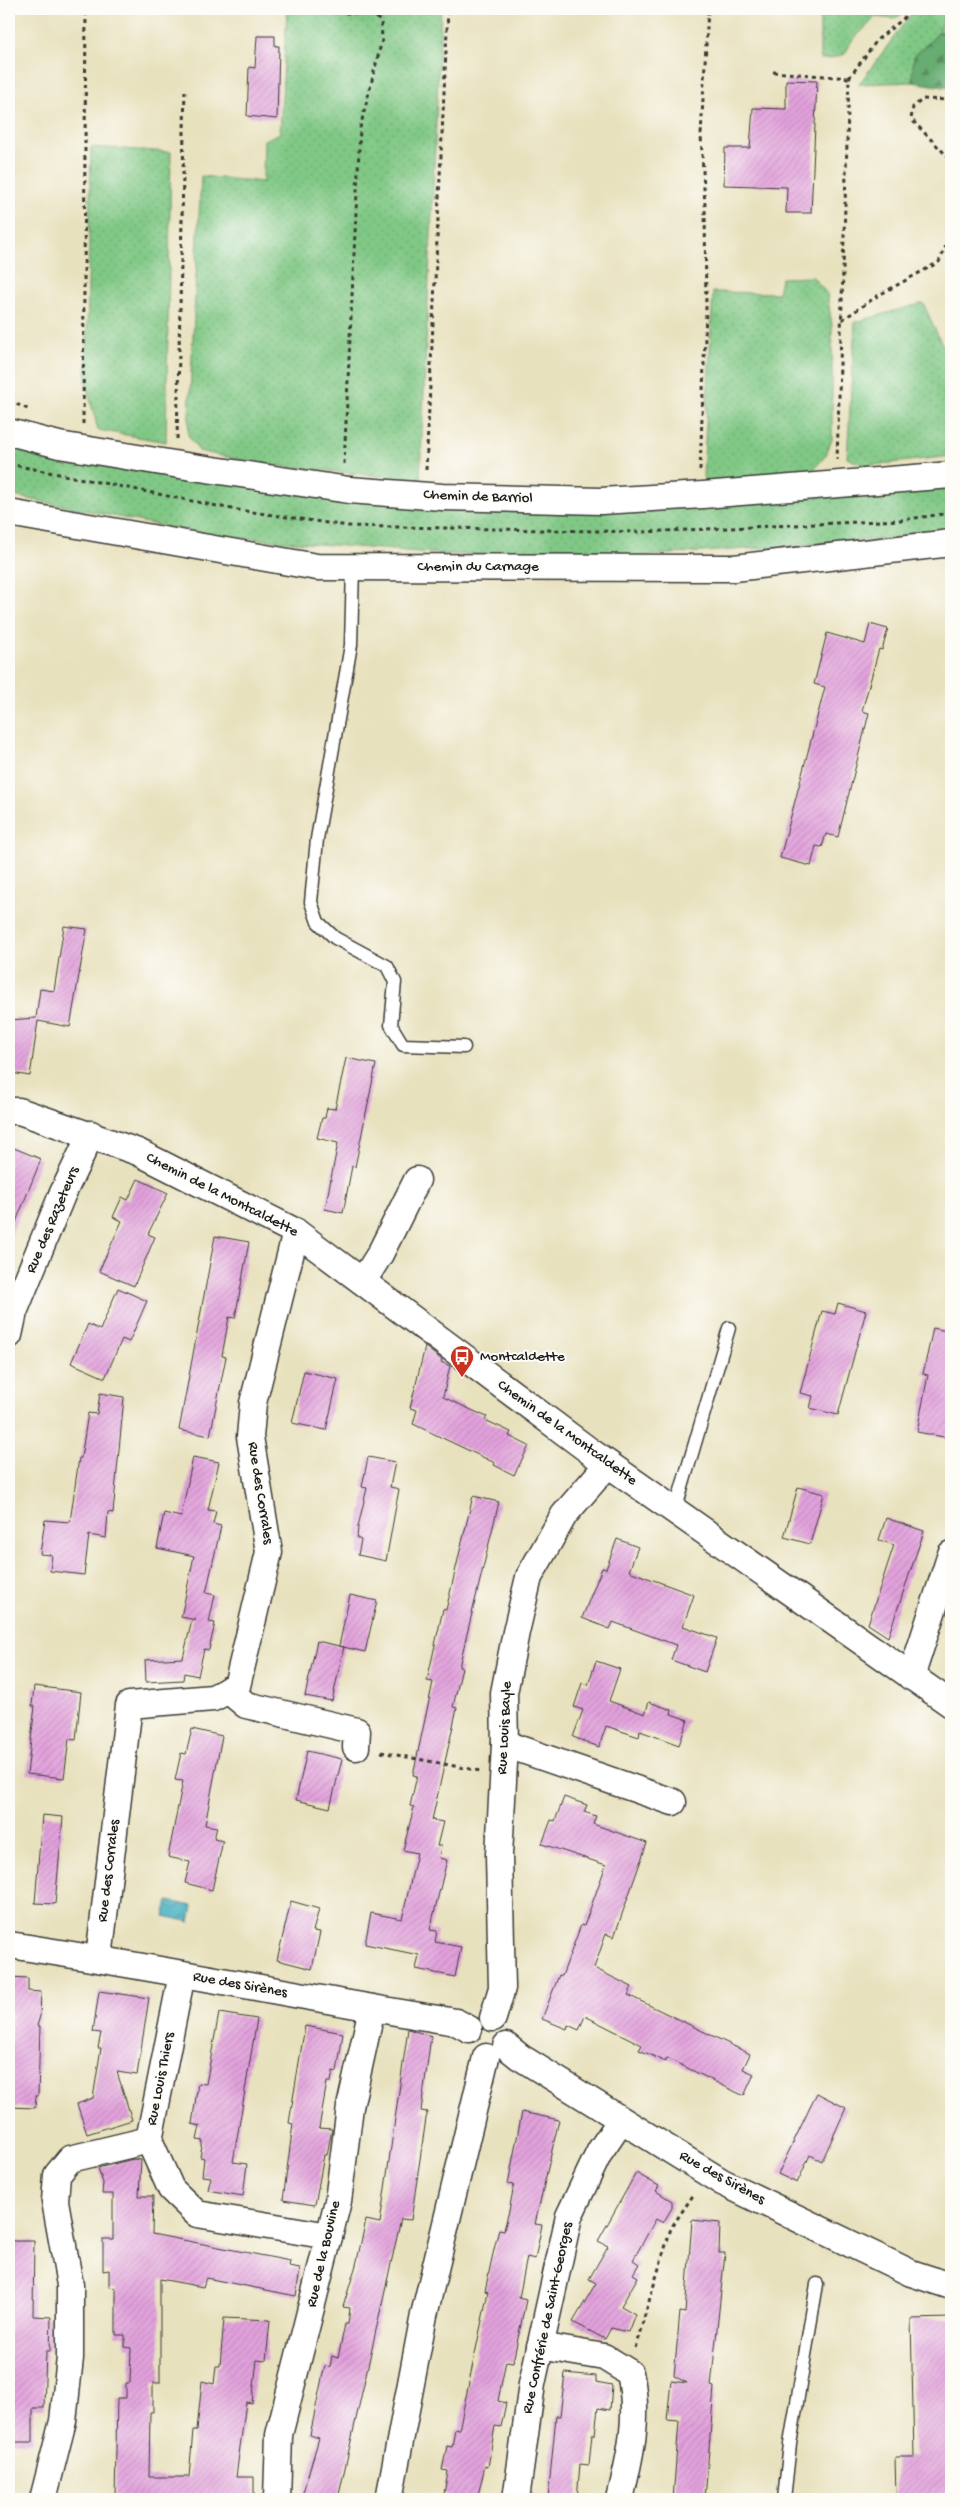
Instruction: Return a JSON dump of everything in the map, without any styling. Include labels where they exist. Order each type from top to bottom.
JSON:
[{"type":"street","name":"Chemin de Barriol","points":[[9,432],[91,450],[186,466],[343,489],[425,496],[600,501],[700,496],[951,475]]},
{"type":"street","name":"Chemin du Carnage","points":[[9,513],[317,567],[734,568],[951,543]]},
{"type":"street","name":"Chemin de la Montcaldette","points":[[9,1111],[19,1111],[91,1134],[138,1152],[296,1232],[608,1464],[951,1704]]},
{"type":"street","name":"Rue des Razeteurs","points":[[10,1324],[62,1196],[91,1134]]},
{"type":"street","points":[[362,1281],[380,1254],[417,1180]]},
{"type":"street","name":"Rue des Corrales","points":[[99,1958],[129,1705],[213,1698],[237,1686],[270,1552],[250,1437],[252,1403],[296,1232]]},
{"type":"street","name":"Rue Louis Bayle","points":[[493,2018],[502,1988],[499,1855],[505,1744],[504,1693],[530,1577],[564,1514],[608,1464]]},
{"type":"street","points":[[911,1677],[951,1554]]},
{"type":"street","points":[[228,1690],[246,1705],[357,1731],[356,1747]]},
{"type":"street","points":[[505,1744],[673,1802]]},
{"type":"street","name":"Rue des Sirènes","points":[[9,1945],[99,1958],[456,2022],[469,2029]]},
{"type":"street","name":"Rue Louis Thiers","points":[[182,1974],[148,2140],[171,2189],[197,2214],[329,2236]]},
{"type":"street","name":"Rue de la Bouvine","points":[[277,2499],[279,2435],[338,2201],[350,2107],[372,2008]]},
{"type":"street","points":[[389,2499],[424,2315],[496,2052],[508,2040],[506,2027],[493,2018],[478,2019],[469,2029],[467,2035],[470,2048],[475,2053],[496,2052]]},
{"type":"street","name":"Rue des Sirènes","points":[[496,2052],[520,2058],[722,2182],[911,2273],[951,2286]]},
{"type":"street","name":"Rue Confrérie de Saint-Georges","points":[[516,2499],[532,2384],[569,2216],[600,2152],[622,2120]]},
{"type":"street","points":[[43,2499],[63,2421],[70,2358],[70,2285],[55,2201],[57,2175],[70,2159],[148,2140]]},
{"type":"street","points":[[540,2346],[604,2356],[630,2373],[635,2396],[633,2441],[620,2499]]},
{"type":"lane","points":[[353,567],[351,644],[317,840],[311,902],[318,922],[335,938],[387,966],[395,982],[391,1025],[403,1045],[464,1046]]},
{"type":"lane","points":[[675,1511],[729,1328]]},
{"type":"lane","points":[[784,2499],[790,2444],[817,2284]]},
{"type":"path","points":[[86,9],[81,419],[91,450]]},
{"type":"path","points":[[425,496],[448,9]]},
{"type":"path","points":[[700,496],[706,311],[705,206],[701,135],[708,9]]},
{"type":"path","points":[[836,485],[849,78],[878,39],[903,19],[910,9]]},
{"type":"path","points":[[343,489],[360,128],[382,40],[381,21],[369,13],[345,13]]},
{"type":"path","points":[[773,72],[849,78]]},
{"type":"path","points":[[185,87],[178,441],[186,466]]},
{"type":"path","points":[[951,100],[923,99],[913,107],[911,119],[951,160]]},
{"type":"path","points":[[841,320],[879,295],[939,262],[951,234]]},
{"type":"path","points":[[356,1747],[503,1776]]},
{"type":"path","points":[[630,2373],[638,2337],[671,2228],[708,2172]]},
{"type":"green space","points":[[287,9],[441,9],[420,480],[259,464],[199,451],[188,435],[201,176],[263,182],[264,140],[280,133]]},
{"type":"green space","points":[[820,9],[905,9],[905,13],[893,19],[876,17],[851,42],[845,54],[829,59],[820,59]]},
{"type":"green space","points":[[915,9],[945,9],[939,32],[915,56],[912,82],[859,84]]},
{"type":"green space","points":[[946,9],[951,9],[951,88],[912,82],[914,56],[942,30]]},
{"type":"green space","points":[[91,147],[171,152],[166,442],[98,430],[86,384]]},
{"type":"green space","points":[[813,277],[827,294],[832,325],[832,439],[826,455],[808,476],[707,483],[703,477],[713,292],[778,293],[781,278]]},
{"type":"green space","points":[[923,303],[941,342],[951,357],[951,456],[866,466],[847,458],[855,322]]},
{"type":"green space","points":[[9,443],[303,495],[951,486],[951,535],[628,557],[443,554],[207,535],[9,495]]},
{"type":"water","points":[[168,1901],[193,1906],[190,1922],[164,1916]]},
{"type":"building","points":[[257,36],[275,36],[275,46],[279,46],[277,119],[247,116],[249,67],[255,68]]},
{"type":"building","points":[[786,80],[817,81],[811,213],[786,213],[787,187],[724,185],[725,148],[750,148],[753,108],[786,109]]},
{"type":"building","points":[[870,624],[888,629],[882,650],[879,649],[862,711],[869,713],[838,837],[826,834],[822,847],[816,846],[811,866],[780,858],[825,687],[814,684],[827,633],[865,644]]},
{"type":"building","points":[[64,926],[87,929],[70,1027],[38,1021],[30,1076],[11,1073],[9,1020],[36,1018],[40,989],[54,991]]},
{"type":"building","points":[[346,1058],[376,1064],[355,1167],[352,1166],[343,1213],[325,1209],[338,1143],[317,1138],[322,1118],[325,1118],[327,1108],[335,1109]]},
{"type":"building","points":[[9,1146],[41,1159],[10,1237],[9,1237]]},
{"type":"building","points":[[138,1179],[168,1193],[148,1234],[155,1237],[134,1286],[99,1271],[122,1221],[113,1217],[122,1197],[128,1200]]},
{"type":"building","points":[[215,1236],[249,1242],[235,1318],[229,1317],[222,1356],[226,1357],[210,1436],[179,1430]]},
{"type":"building","points":[[118,1288],[147,1301],[129,1342],[122,1339],[105,1378],[71,1363],[88,1324],[100,1330]]},
{"type":"building","points":[[838,1303],[866,1311],[838,1415],[810,1408],[813,1396],[800,1393],[822,1311],[835,1314]]},
{"type":"building","points":[[933,1328],[951,1332],[951,1426],[949,1438],[917,1432],[928,1375],[923,1374]]},
{"type":"building","points":[[425,1347],[442,1360],[441,1362],[450,1366],[443,1397],[487,1417],[485,1420],[511,1432],[509,1436],[529,1446],[514,1475],[494,1465],[495,1463],[413,1424],[417,1410],[410,1408]]},
{"type":"building","points":[[304,1371],[338,1379],[326,1430],[292,1423]]},
{"type":"building","points":[[100,1393],[124,1397],[113,1513],[108,1512],[106,1538],[89,1535],[84,1575],[50,1571],[52,1555],[40,1554],[45,1520],[70,1522],[79,1458],[81,1458],[88,1413],[97,1414]]},
{"type":"building","points":[[193,1457],[219,1462],[208,1510],[216,1511],[213,1524],[221,1526],[206,1593],[215,1595],[209,1622],[215,1623],[209,1650],[204,1649],[198,1676],[184,1673],[183,1680],[146,1682],[145,1660],[183,1658],[192,1620],[196,1620],[181,1617],[194,1556],[157,1548],[164,1513],[181,1517]]},
{"type":"building","points":[[368,1457],[395,1462],[390,1487],[399,1489],[386,1561],[358,1555],[361,1540],[357,1538],[358,1527],[367,1488],[362,1487]]},
{"type":"building","points":[[798,1487],[824,1494],[810,1544],[784,1537]]},
{"type":"building","points":[[473,1496],[499,1502],[459,1667],[462,1668],[453,1707],[457,1708],[432,1820],[443,1822],[437,1846],[441,1846],[439,1858],[447,1860],[430,1930],[437,1931],[435,1942],[461,1947],[455,1977],[416,1969],[419,1955],[365,1944],[371,1913],[402,1919],[417,1853],[403,1850],[414,1807],[410,1806],[417,1776],[413,1775],[433,1682],[427,1681],[443,1609],[446,1610]]},
{"type":"building","points":[[886,1518],[924,1531],[888,1637],[868,1624],[894,1545],[879,1540]]},
{"type":"building","points":[[617,1539],[638,1547],[629,1571],[694,1595],[683,1626],[717,1638],[705,1672],[671,1660],[676,1645],[613,1622],[610,1629],[582,1618],[602,1568],[606,1569]]},
{"type":"building","points":[[350,1595],[377,1601],[365,1652],[339,1646]]},
{"type":"building","points":[[317,1641],[344,1647],[332,1701],[305,1696]]},
{"type":"building","points":[[596,1661],[620,1669],[609,1701],[645,1714],[649,1702],[672,1710],[671,1714],[688,1720],[679,1745],[640,1731],[639,1737],[606,1726],[599,1747],[573,1737],[583,1710],[574,1707],[582,1683],[588,1685]]},
{"type":"building","points":[[34,1686],[81,1692],[76,1740],[69,1739],[64,1778],[27,1774],[35,1706],[32,1706]]},
{"type":"building","points":[[192,1729],[222,1736],[205,1825],[217,1827],[214,1839],[223,1841],[212,1890],[185,1883],[190,1862],[168,1857],[183,1781],[175,1780],[181,1753],[186,1754]]},
{"type":"building","points":[[307,1751],[342,1759],[330,1808],[296,1800]]},
{"type":"building","points":[[564,1797],[587,1805],[584,1812],[596,1816],[593,1824],[647,1843],[614,1937],[606,1934],[594,1968],[632,1987],[628,1995],[750,2054],[743,2069],[754,2074],[744,2096],[667,2058],[665,2062],[639,2050],[642,2045],[585,2016],[579,2030],[568,2025],[567,2029],[542,2019],[559,1975],[562,1976],[581,1925],[584,1926],[606,1865],[542,1844],[551,1820],[555,1821]]},
{"type":"building","points":[[42,1815],[63,1817],[55,1904],[35,1903]]},
{"type":"building","points":[[291,1901],[319,1909],[313,1931],[320,1932],[312,1969],[277,1960]]},
{"type":"building","points":[[9,1977],[28,1978],[28,1991],[41,1992],[40,2016],[37,2026],[40,2026],[38,2096],[36,2096],[35,2108],[9,2107],[11,2014],[9,2014]]},
{"type":"building","points":[[99,1991],[149,1998],[137,2075],[117,2072],[132,2120],[87,2134],[77,2104],[93,2098],[101,2048],[98,2048],[101,2033],[93,2032]]},
{"type":"building","points":[[219,2013],[257,2019],[233,2162],[247,2164],[243,2196],[208,2190],[211,2177],[202,2176],[204,2158],[200,2157],[203,2141],[197,2140],[200,2126],[192,2124],[198,2083],[206,2084]]},
{"type":"building","points":[[305,2026],[343,2033],[337,2072],[333,2071],[331,2082],[327,2082],[319,2128],[332,2129],[327,2155],[324,2155],[315,2205],[283,2200],[293,2124],[289,2123]]},
{"type":"building","points":[[408,2029],[431,2036],[421,2111],[427,2112],[411,2220],[401,2219],[338,2499],[301,2499],[319,2438],[310,2435],[322,2378],[325,2366],[330,2367],[332,2356],[338,2358],[345,2324],[348,2324],[350,2308],[343,2307],[356,2265],[366,2220],[380,2223]]},
{"type":"building","points":[[817,2093],[846,2108],[822,2161],[810,2155],[797,2183],[778,2174]]},
{"type":"building","points":[[522,2112],[559,2120],[535,2224],[542,2225],[535,2259],[527,2257],[519,2298],[526,2300],[513,2362],[506,2361],[498,2401],[506,2403],[501,2427],[495,2426],[488,2467],[485,2466],[477,2499],[445,2499],[446,2494],[444,2494],[448,2471],[442,2470],[447,2446],[452,2447],[455,2429],[459,2430],[488,2292],[485,2291],[492,2258],[499,2229],[504,2230],[509,2211],[514,2185],[508,2184]]},
{"type":"building","points":[[133,2159],[141,2160],[139,2196],[153,2196],[152,2234],[290,2261],[289,2267],[300,2269],[296,2296],[206,2278],[203,2287],[160,2279],[160,2383],[153,2383],[153,2412],[150,2412],[149,2477],[189,2477],[193,2430],[197,2430],[202,2381],[214,2384],[216,2366],[220,2366],[224,2318],[270,2320],[266,2361],[257,2360],[252,2403],[246,2402],[236,2477],[254,2477],[254,2499],[115,2499],[117,2398],[126,2398],[126,2383],[130,2383],[131,2348],[125,2347],[125,2335],[116,2335],[116,2288],[109,2287],[109,2270],[103,2271],[103,2239],[113,2239],[113,2194],[102,2194],[103,2183],[98,2168]]},
{"type":"building","points":[[636,2173],[659,2186],[656,2191],[672,2201],[672,2208],[663,2223],[656,2219],[633,2260],[639,2264],[633,2274],[638,2277],[621,2306],[635,2314],[628,2332],[611,2328],[605,2339],[573,2322],[596,2283],[589,2279],[608,2246],[598,2241]]},
{"type":"building","points":[[692,2220],[720,2223],[719,2253],[725,2253],[711,2386],[714,2387],[705,2499],[673,2499],[679,2421],[667,2420],[671,2381],[687,2383],[674,2376],[680,2312],[685,2313]]},
{"type":"building","points":[[9,2241],[34,2241],[33,2316],[51,2317],[50,2351],[46,2351],[44,2408],[33,2408],[33,2442],[9,2442]]},
{"type":"building","points":[[951,2318],[951,2499],[896,2499],[895,2457],[914,2457],[911,2319]]},
{"type":"building","points":[[565,2373],[596,2376],[596,2382],[612,2385],[610,2410],[598,2408],[595,2434],[592,2434],[589,2465],[580,2464],[577,2499],[548,2498],[556,2416],[560,2416]]},
{"type":"place","name":"Montcaldette","points":[[462,1378]]}]
